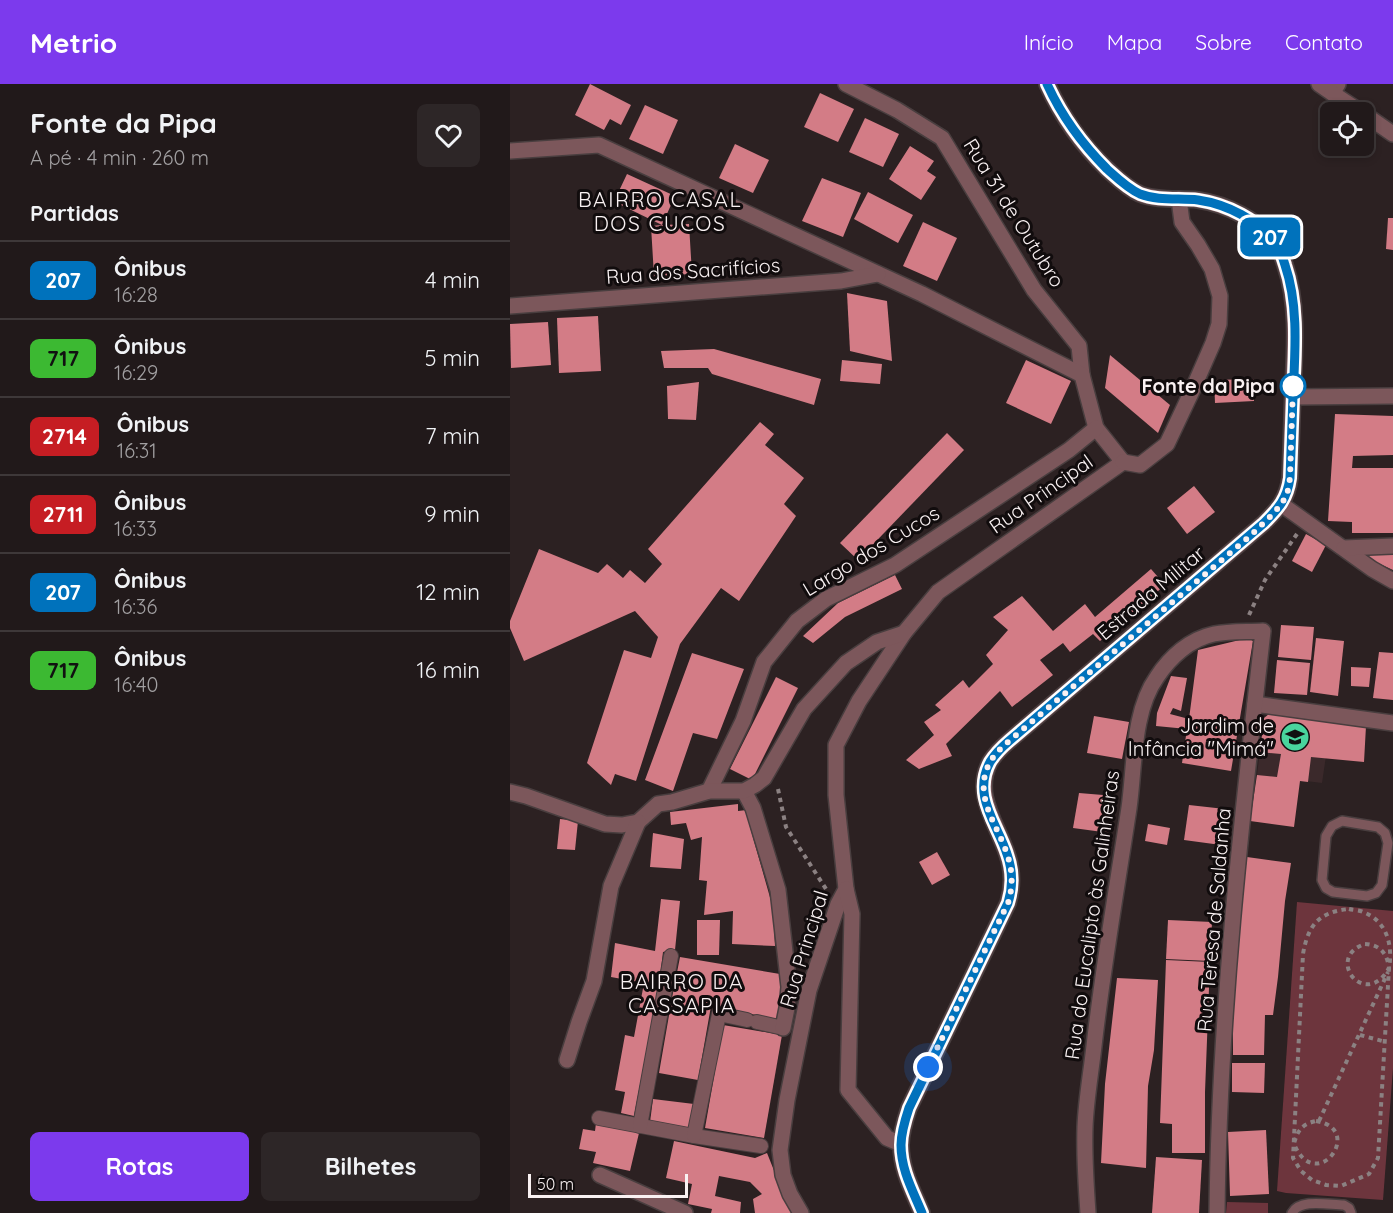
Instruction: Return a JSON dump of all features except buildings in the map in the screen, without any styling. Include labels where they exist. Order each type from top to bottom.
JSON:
[{"type":"street","name":"Rua 31 de Outubro","points":[[846,84],[897,110],[942,138],[1034,290],[1078,346],[1082,375]]},
{"type":"street","name":"Estrada Militar","points":[[922,1213],[905,1173],[901,1144],[903,1128],[909,1108],[1012,891],[1007,852],[984,800],[984,783],[990,762],[1009,741],[1264,523],[1281,504],[1288,490],[1290,478],[1295,351],[1293,309],[1290,284],[1276,244],[1256,224],[1226,208],[1199,201],[1157,198],[1142,195],[1130,189],[1097,159],[1069,126],[1047,84]]},
{"type":"street","points":[[1330,87],[1348,102]]},
{"type":"street","points":[[1374,121],[1393,134]]},
{"type":"street","points":[[510,152],[599,145],[922,294],[1082,375]]},
{"type":"street","points":[[1123,462],[1140,465],[1167,444],[1213,343],[1219,324],[1220,296],[1212,269],[1182,222],[1179,199]]},
{"type":"street","name":"Rua dos Sacrifícios","points":[[510,306],[841,281],[878,274]]},
{"type":"street","name":"Rua Principal","points":[[801,1213],[790,1194],[783,1175],[780,1150],[787,1100],[809,990],[838,904],[846,889],[836,795],[836,745],[859,701],[904,633],[938,592],[1123,462],[1096,428],[1082,375]]},
{"type":"street","points":[[1293,397],[1393,396]]},
{"type":"street","name":"Largo dos Cucos","points":[[709,791],[743,721],[764,662],[797,621],[826,599],[895,565],[1069,450],[1096,428]]},
{"type":"street","points":[[1281,504],[1372,569],[1393,580]]},
{"type":"street","points":[[1344,548],[1393,546]]},
{"type":"street","name":"Rua do Eucalipto às Galinheiras","points":[[1088,1213],[1085,1181],[1085,1127],[1100,992],[1129,805],[1139,722],[1155,679],[1169,660],[1186,646],[1214,634],[1263,631]]},
{"type":"street","name":"Rua Teresa de Saldanha","points":[[1217,1213],[1228,963],[1263,631]]},
{"type":"street","points":[[567,1060],[594,981],[611,886],[638,822],[658,804],[709,791],[744,790],[755,785],[764,778],[804,709],[846,663],[877,642],[904,633]]},
{"type":"street","points":[[1255,704],[1393,723]]},
{"type":"street","points":[[694,1136],[719,1014],[783,1028],[787,1008],[789,987],[778,890],[753,808],[744,790]]},
{"type":"street","points":[[510,792],[605,824],[622,825],[638,822]]},
{"type":"street","points":[[846,889],[852,914],[848,1090],[887,1138],[901,1144]]},
{"type":"street","points":[[640,1126],[671,956]]},
{"type":"street","points":[[599,1118],[761,1146]]},
{"type":"street","points":[[600,1175],[685,1213]]},
{"type":"lane","points":[[1342,821],[1378,827],[1391,843],[1382,885],[1376,893],[1367,896],[1333,892],[1326,888],[1322,880],[1326,836],[1332,826],[1342,821]]},
{"type":"lane","points":[[1292,1213],[1295,1208],[1304,1203],[1344,1205],[1351,1213]]},
{"type":"path","points":[[1241,632],[1265,580],[1306,521]]},
{"type":"path","points":[[774,761],[786,827],[818,878],[838,904]]},
{"type":"path","points":[[1349,909],[1375,918],[1384,929],[1390,942],[1386,1042],[1378,1158],[1370,1174],[1341,1186],[1326,1185],[1312,1180],[1301,1171],[1293,1158],[1303,954],[1305,940],[1312,927],[1322,917],[1334,911],[1349,909]]},
{"type":"path","points":[[1319,1122],[1389,968],[1386,955],[1377,946],[1370,944],[1355,948],[1348,959],[1349,972],[1352,977],[1363,984],[1376,983],[1382,979],[1389,968]]},
{"type":"path","points":[[1360,1035],[1386,1042]]},
{"type":"path","points":[[1308,1122],[1329,1125],[1337,1137],[1336,1150],[1326,1161],[1320,1163],[1306,1161],[1294,1144],[1298,1131],[1308,1122]]},
{"type":"shaded area","name":"Jardim de Infância \"Mimá\"","points":[[1269,714],[1331,722],[1322,783],[1257,775],[1264,718]]},
{"type":"shaded area","points":[[1297,902],[1393,911],[1393,1068],[1383,1200],[1277,1191]]},
{"type":"shaded area","points":[[1227,1202],[1268,1203],[1268,1213],[1226,1213]]},
{"type":"bus line","name":"207","points":[[922,1213],[905,1173],[901,1144],[903,1128],[909,1108],[1012,891],[1007,852],[984,800],[984,783],[990,762],[1009,741],[1264,523],[1286,497],[1290,478],[1295,351],[1293,309],[1290,284],[1276,244],[1256,224],[1226,208],[1199,201],[1148,197],[1130,189],[1097,159],[1069,126],[1047,84]]},
{"type":"place","name":"Fonte da Pipa","points":[[1293,386]]},
{"type":"place","name":"Jardim de Infância \"Mimá\"","points":[[1295,737]]},
{"type":"district","name":"BAIRRO CASAL DOS CUCOS","points":[[660,212]]},
{"type":"district","name":"BAIRRO DA CASSAPIA","points":[[682,994]]},
{"type":"route","points":[[928,1067],[1012,891],[1007,852],[984,800],[984,783],[990,762],[1009,741],[1250,536],[1275,512],[1286,497],[1290,478],[1293,386]]}]
